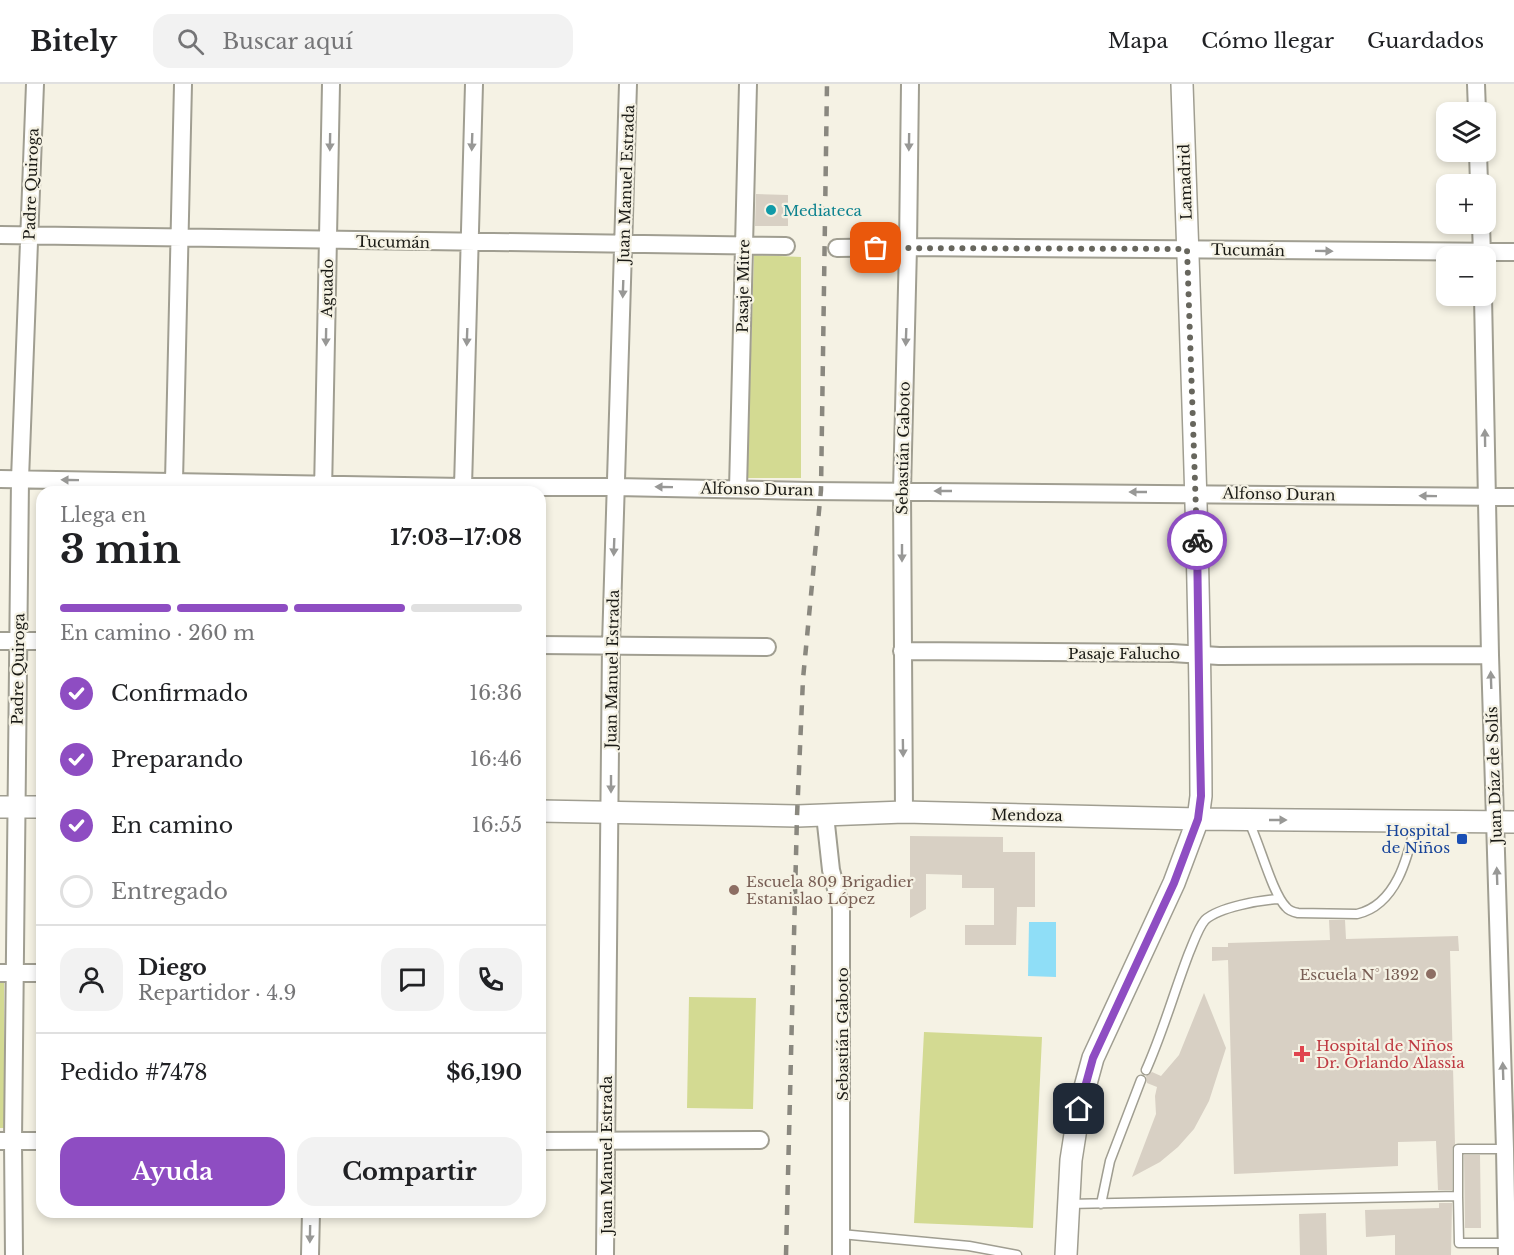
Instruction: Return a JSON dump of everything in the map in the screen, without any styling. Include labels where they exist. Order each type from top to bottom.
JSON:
[{"type":"street","name":"Padre Quiroga","points":[[14,1255],[7,1141],[8,807],[18,641],[21,479],[35,84]]},
{"type":"street","points":[[174,481],[183,84]]},
{"type":"street","name":"Aguado","points":[[323,486],[331,84]]},
{"type":"street","points":[[463,486],[474,84]]},
{"type":"street","name":"Juan Manuel Estrada","points":[[605,1255],[611,645],[628,84]]},
{"type":"street","name":"Pasaje Mitre","points":[[738,489],[748,84]]},
{"type":"street","name":"Sebastián Gaboto","points":[[904,812],[902,491],[910,84]]},
{"type":"street","name":"Lamadrid","points":[[1066,1255],[1067,1204],[1079,1109],[1093,1058],[1174,883],[1198,819],[1201,796],[1196,493],[1182,84]]},
{"type":"street","points":[[1476,84],[1477,102]]},
{"type":"street","name":"Tucumán","points":[[0,235],[786,246]]},
{"type":"street","name":"Tucumán","points":[[837,248],[1187,249],[1436,253]]},
{"type":"street","name":"Tucumán","points":[[1496,253],[1514,252]]},
{"type":"street","name":"Juan Díaz de Solís","points":[[1483,306],[1490,655],[1505,822],[1510,1149],[1507,1249]]},
{"type":"street","name":"Alfonso Duran","points":[[0,479],[174,481],[280,486]]},
{"type":"street","name":"Alfonso Duran","points":[[546,487],[1514,497]]},
{"type":"street","points":[[0,641],[36,641]]},
{"type":"street","points":[[546,645],[767,647]]},
{"type":"street","name":"Pasaje Falucho","points":[[902,651],[1219,656],[1490,655]]},
{"type":"street","points":[[8,807],[36,807]]},
{"type":"street","name":"Mendoza","points":[[546,811],[825,815],[904,812],[1248,820],[1505,822]]},
{"type":"street","name":"Sebastián Gaboto","points":[[825,815],[831,870],[841,908],[840,1255]]},
{"type":"street","points":[[8,973],[36,973]]},
{"type":"street","points":[[546,1141],[760,1140]]},
{"type":"street","points":[[7,1141],[36,1141]]},
{"type":"street","points":[[310,1255],[311,1218]]},
{"type":"lane","points":[[1248,820],[1256,835],[1279,899],[1290,911],[1298,914],[1357,914],[1379,903],[1399,877],[1409,853],[1416,821]]},
{"type":"lane","points":[[1146,1070],[1158,1043],[1178,982],[1205,921],[1224,911],[1255,900],[1279,899]]},
{"type":"lane","points":[[1101,1204],[1110,1161],[1141,1080]]},
{"type":"lane","points":[[1507,1249],[1459,1243],[1458,1149],[1510,1149]]},
{"type":"lane","points":[[1067,1204],[1458,1196]]},
{"type":"lane","points":[[841,1234],[969,1246],[1017,1255]]},
{"type":"green space","points":[[754,255],[801,257],[801,478],[747,478]]},
{"type":"green space","points":[[0,983],[4,983],[4,1128],[0,1128]]},
{"type":"green space","points":[[689,997],[756,998],[753,1109],[687,1108]]},
{"type":"green space","points":[[924,1032],[1042,1037],[1033,1228],[914,1223]]},
{"type":"water","points":[[1029,922],[1056,922],[1056,977],[1028,976]]},
{"type":"building","name":"Mediateca","points":[[756,194],[788,195],[788,226],[755,226]]},
{"type":"building","points":[[910,836],[1003,837],[1003,852],[1035,852],[1035,907],[1017,907],[1016,945],[965,945],[965,925],[994,925],[994,888],[962,888],[962,875],[926,874],[926,909],[910,918]]},
{"type":"building","name":"Hospital de Niños Dr. Orlando Alassia","points":[[1329,920],[1345,920],[1346,939],[1458,936],[1459,951],[1450,951],[1455,1144],[1452,1149],[1452,1190],[1438,1190],[1436,1141],[1398,1142],[1398,1166],[1234,1174],[1228,960],[1212,961],[1212,947],[1228,947],[1228,943],[1330,940]]},
{"type":"building","points":[[1204,993],[1226,1048],[1209,1101],[1194,1129],[1178,1147],[1160,1162],[1132,1177],[1156,1114],[1157,1087],[1147,1083],[1146,1076],[1152,1072],[1161,1076],[1179,1055]]},
{"type":"building","points":[[1464,1155],[1480,1155],[1481,1228],[1465,1228]]},
{"type":"building","points":[[1439,1203],[1452,1203],[1451,1255],[1395,1255],[1395,1235],[1366,1237],[1365,1210],[1439,1208]]},
{"type":"building","points":[[1326,1213],[1327,1255],[1300,1255],[1299,1214]]},
{"type":"railway","points":[[786,1255],[797,816],[803,679],[821,490],[827,84]]},
{"type":"way so far","points":[[876,248],[1187,249],[1197,540]]},
{"type":"place","name":"Mediateca","points":[[771,210]]},
{"type":"place","name":"Hospital de Niños","points":[[1462,839]]},
{"type":"place","name":"Escuela 809 Brigadier Estanislao López","points":[[734,890]]},
{"type":"place","name":"Escuela N° 1392","points":[[1431,974]]},
{"type":"place","name":"Hospital de Niños Dr. Orlando Alassia","points":[[1302,1054]]},
{"type":"route","points":[[1079,1109],[1093,1058],[1174,883],[1198,819],[1201,796],[1197,540]]}]
